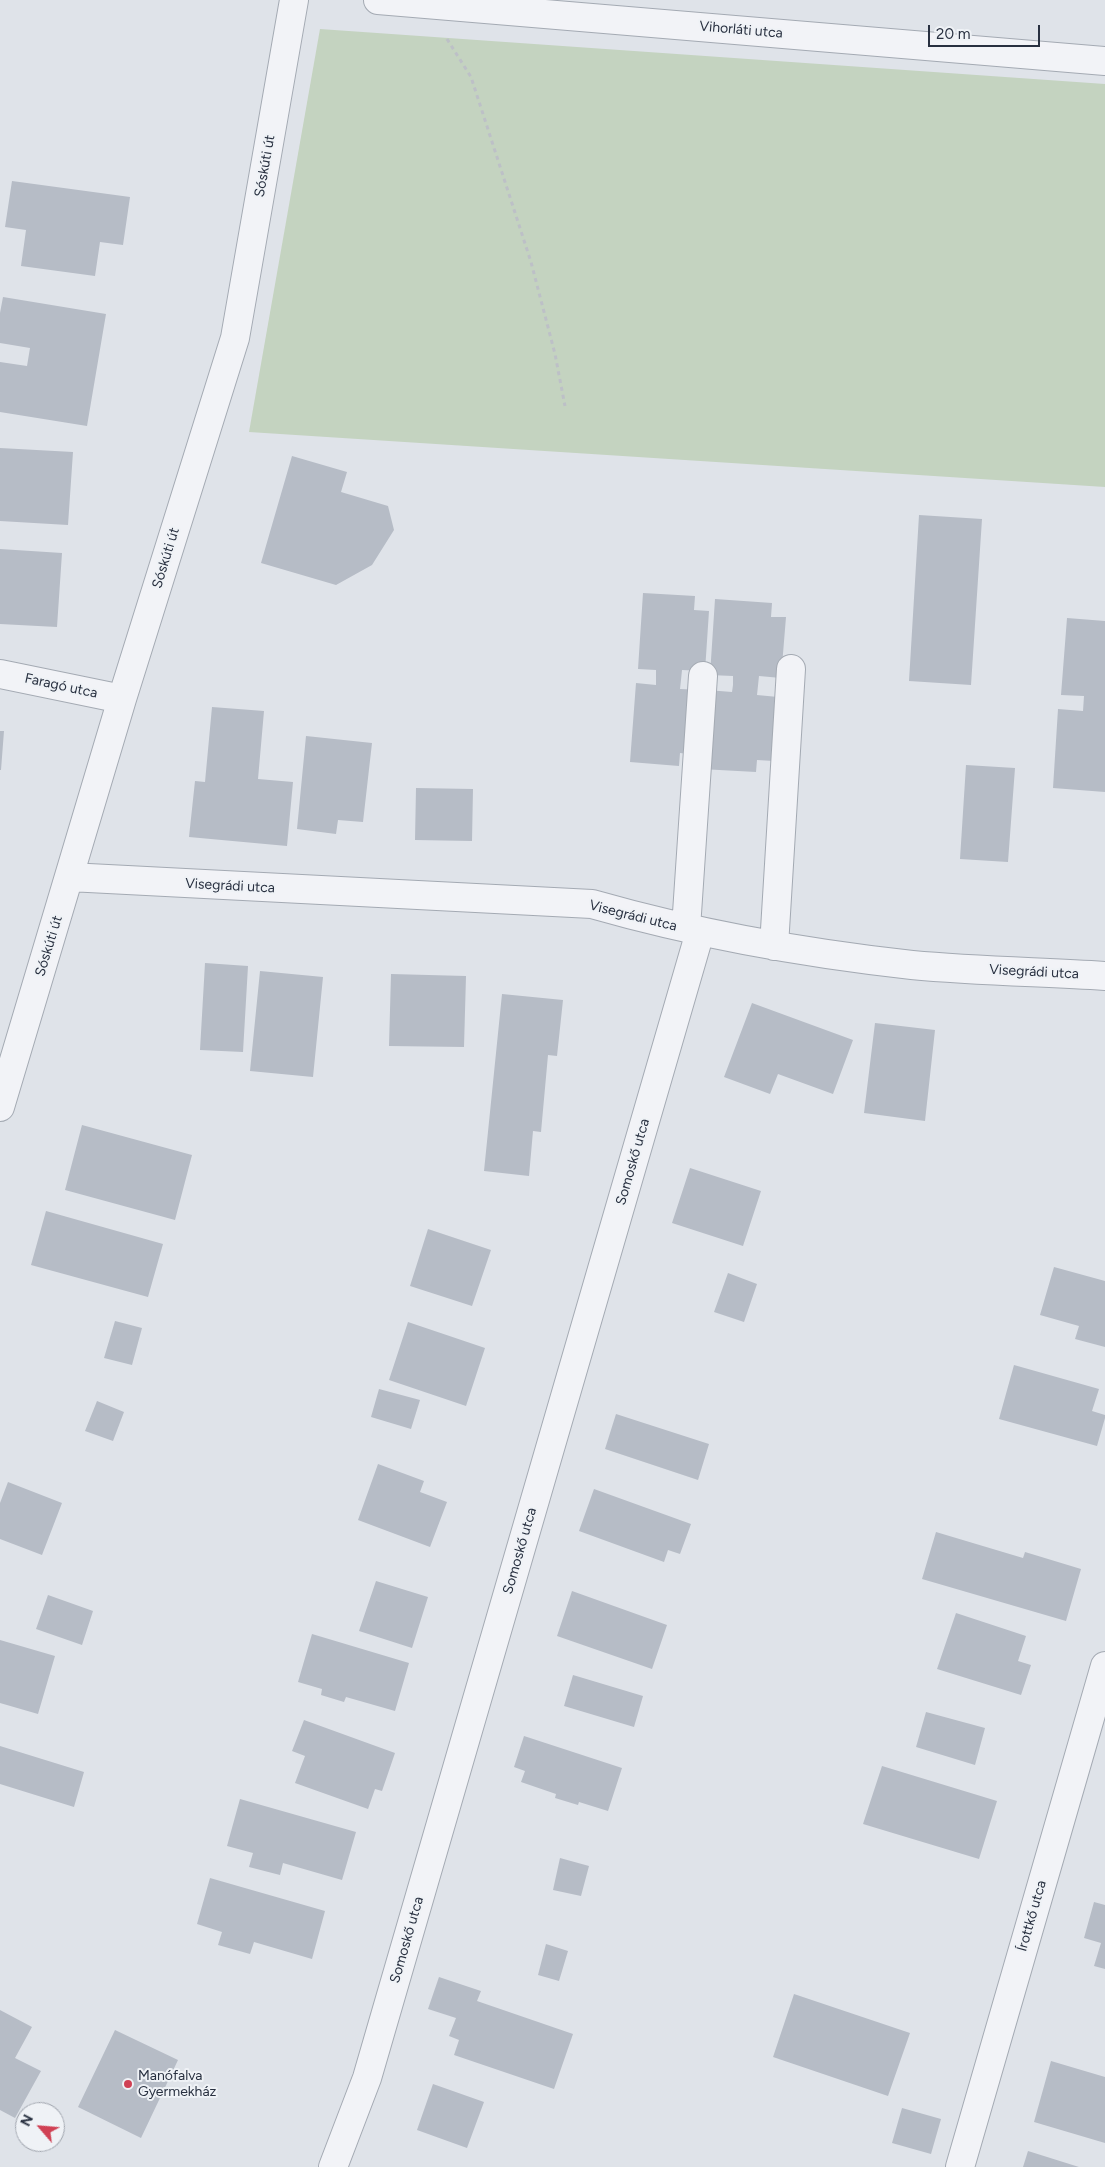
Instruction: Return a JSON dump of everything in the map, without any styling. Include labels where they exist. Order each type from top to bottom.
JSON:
[{"type":"street","name":"Sóskúti út","points":[[0,1108],[122,699],[235,338],[294,0]]},
{"type":"street","name":"Vihorláti utca","points":[[378,0],[538,6],[1105,61]]},
{"type":"street","points":[[774,946],[791,669]]},
{"type":"street","name":"Faragó utca","points":[[0,674],[122,699]]},
{"type":"street","name":"Somoskő utca","points":[[333,2167],[367,2078],[693,930],[703,676]]},
{"type":"street","name":"Visegrádi utca","points":[[69,877],[592,904],[693,930],[774,946],[914,965],[1105,976]]},
{"type":"street","name":"Írottkő utca","points":[[960,2167],[1105,1666]]},
{"type":"path","points":[[424,3],[471,77],[531,262],[555,354],[565,406]]},
{"type":"green space","points":[[320,29],[1105,84],[1105,487],[249,432]]},
{"type":"building","points":[[12,181],[130,197],[123,245],[100,242],[95,276],[21,266],[26,230],[5,227]]},
{"type":"building","points":[[3,297],[106,314],[87,426],[0,412],[0,362],[27,366],[30,348],[0,343],[0,313]]},
{"type":"building","points":[[0,448],[73,452],[68,525],[0,521]]},
{"type":"building","points":[[292,456],[347,472],[341,492],[388,506],[394,530],[372,565],[336,585],[261,563]]},
{"type":"building","points":[[919,515],[982,519],[971,685],[909,681]]},
{"type":"building","points":[[0,549],[62,553],[57,627],[0,624]]},
{"type":"building","points":[[643,593],[695,596],[694,610],[709,611],[705,671],[682,670],[680,689],[702,690],[697,755],[680,753],[679,766],[630,762],[636,683],[656,685],[656,670],[638,669]]},
{"type":"building","points":[[715,599],[772,603],[771,617],[786,617],[781,678],[759,676],[757,695],[778,697],[774,761],[757,760],[756,772],[701,769],[707,690],[732,692],[733,685],[733,676],[710,675]]},
{"type":"building","points":[[1067,618],[1105,621],[1105,792],[1053,788],[1058,709],[1083,711],[1084,696],[1061,695]]},
{"type":"building","points":[[212,707],[264,711],[258,779],[293,782],[287,846],[189,837],[195,781],[205,782]]},
{"type":"building","points":[[0,731],[4,731],[1,770],[0,770]]},
{"type":"building","points":[[306,736],[372,743],[363,822],[338,820],[336,834],[297,829]]},
{"type":"building","points":[[966,765],[1015,768],[1008,862],[960,859]]},
{"type":"building","points":[[416,788],[473,789],[472,841],[415,840]]},
{"type":"building","points":[[205,963],[248,966],[243,1052],[200,1050]]},
{"type":"building","points":[[260,971],[323,977],[313,1077],[250,1071]]},
{"type":"building","points":[[391,974],[466,976],[464,1047],[389,1046]]},
{"type":"building","points":[[502,994],[563,1000],[557,1056],[548,1055],[541,1132],[533,1131],[529,1176],[484,1171]]},
{"type":"building","points":[[752,1003],[853,1040],[833,1094],[778,1074],[770,1094],[724,1077]]},
{"type":"building","points":[[875,1023],[935,1030],[925,1121],[864,1113]]},
{"type":"building","points":[[82,1125],[192,1155],[175,1220],[65,1190]]},
{"type":"building","points":[[690,1168],[761,1191],[743,1246],[672,1223]]},
{"type":"building","points":[[46,1211],[163,1244],[148,1297],[31,1265]]},
{"type":"building","points":[[428,1229],[491,1250],[472,1306],[410,1286]]},
{"type":"building","points":[[1054,1267],[1105,1281],[1105,1347],[1075,1339],[1079,1326],[1040,1315]]},
{"type":"building","points":[[728,1273],[757,1284],[744,1322],[714,1312]]},
{"type":"building","points":[[115,1321],[142,1328],[132,1365],[104,1358]]},
{"type":"building","points":[[408,1322],[485,1348],[466,1406],[389,1380]]},
{"type":"building","points":[[1014,1365],[1099,1389],[1092,1411],[1105,1415],[1105,1418],[1097,1446],[999,1419]]},
{"type":"building","points":[[379,1389],[420,1400],[411,1429],[371,1417]]},
{"type":"building","points":[[97,1401],[124,1412],[113,1441],[85,1431]]},
{"type":"building","points":[[616,1414],[709,1444],[698,1480],[605,1449]]},
{"type":"building","points":[[378,1464],[424,1481],[420,1492],[447,1502],[430,1547],[358,1520]]},
{"type":"building","points":[[8,1482],[62,1503],[42,1555],[0,1539],[0,1503]]},
{"type":"building","points":[[594,1489],[691,1524],[680,1554],[668,1550],[664,1562],[579,1531]]},
{"type":"building","points":[[936,1532],[1023,1558],[1025,1552],[1081,1569],[1066,1621],[922,1579]]},
{"type":"building","points":[[376,1581],[428,1597],[412,1648],[359,1631]]},
{"type":"building","points":[[572,1591],[667,1625],[652,1669],[557,1636]]},
{"type":"building","points":[[48,1595],[93,1611],[82,1645],[36,1629]]},
{"type":"building","points":[[956,1613],[1026,1636],[1018,1661],[1031,1665],[1021,1695],[937,1669]]},
{"type":"building","points":[[312,1634],[409,1663],[395,1711],[346,1697],[344,1702],[321,1695],[322,1689],[298,1682]]},
{"type":"building","points":[[0,1640],[55,1656],[38,1714],[0,1703]]},
{"type":"building","points":[[573,1675],[643,1696],[634,1727],[564,1706]]},
{"type":"building","points":[[926,1712],[985,1728],[975,1765],[916,1747]]},
{"type":"building","points":[[304,1720],[395,1753],[382,1791],[375,1789],[368,1809],[295,1783],[305,1756],[292,1751]]},
{"type":"building","points":[[524,1736],[622,1768],[608,1811],[579,1802],[578,1805],[555,1798],[556,1794],[521,1782],[525,1771],[514,1767]]},
{"type":"building","points":[[0,1746],[84,1772],[74,1807],[0,1784]]},
{"type":"building","points":[[882,1766],[997,1801],[979,1859],[863,1824]]},
{"type":"building","points":[[240,1799],[356,1832],[342,1880],[283,1863],[280,1875],[249,1867],[253,1853],[227,1846]]},
{"type":"building","points":[[560,1858],[589,1866],[581,1896],[553,1890]]},
{"type":"building","points":[[210,1878],[325,1911],[312,1959],[254,1942],[250,1954],[218,1945],[222,1932],[197,1924]]},
{"type":"building","points":[[1094,1902],[1105,1905],[1105,1969],[1094,1966],[1101,1943],[1084,1938]]},
{"type":"building","points":[[546,1944],[568,1951],[559,1981],[538,1975]]},
{"type":"building","points":[[439,1977],[481,1991],[477,2001],[573,2034],[554,2089],[454,2055],[459,2040],[449,2036],[456,2018],[428,2009]]},
{"type":"building","points":[[794,1994],[910,2033],[888,2096],[773,2057]]},
{"type":"building","points":[[0,2010],[32,2027],[15,2058],[41,2071],[24,2102],[15,2102],[15,2118],[0,2110]]},
{"type":"building","name":"Manófalva Gyermekház","points":[[115,2030],[178,2060],[141,2138],[78,2107]]},
{"type":"building","points":[[1051,2061],[1105,2077],[1105,2143],[1034,2122]]},
{"type":"building","points":[[433,2084],[484,2102],[467,2148],[417,2130]]},
{"type":"building","points":[[902,2108],[941,2119],[931,2154],[892,2143]]},
{"type":"building","points":[[1028,2151],[1079,2167],[1023,2167]]},
{"type":"place","name":"Manófalva Gyermekház","points":[[128,2084]]}]
